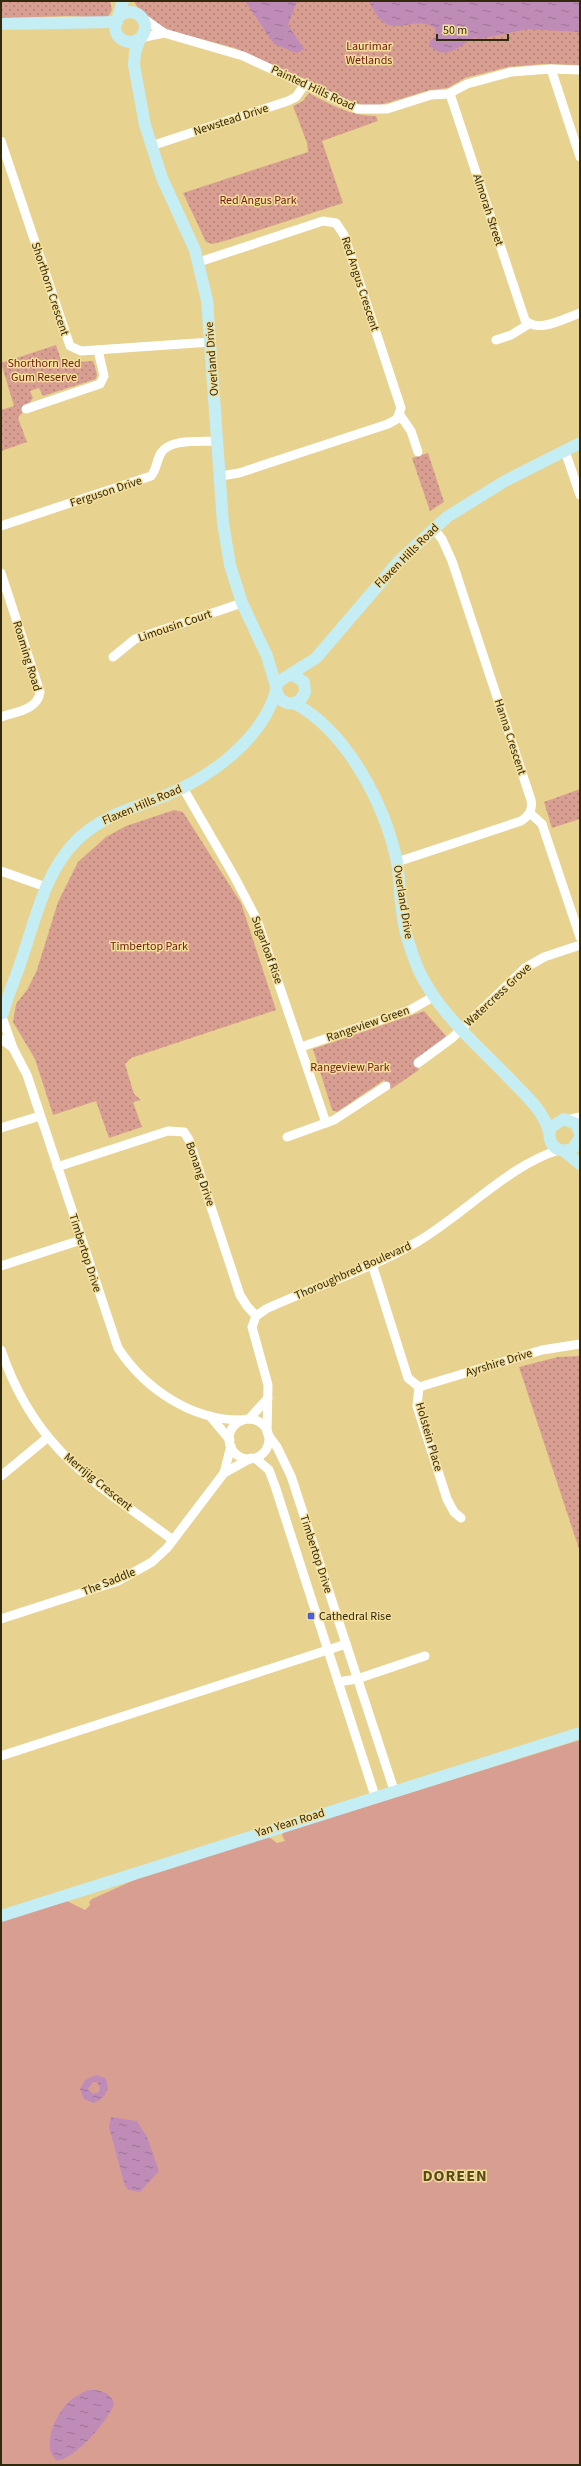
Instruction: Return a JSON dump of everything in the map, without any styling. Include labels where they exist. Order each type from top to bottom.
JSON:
[{"type":"street","points":[[122,39],[116,31],[117,21],[123,1]]},
{"type":"street","points":[[95,23],[122,39],[131,42],[140,38],[145,30],[140,16],[129,1]]},
{"type":"street","points":[[1,24],[63,21],[95,23],[117,21],[121,16],[130,13],[140,16]]},
{"type":"street","name":"Painted Hills Road","points":[[140,16],[164,33],[243,56],[305,84],[346,105],[368,110],[387,109],[431,96],[450,94],[467,84],[499,75],[551,69],[580,70]]},
{"type":"street","name":"Painted Hills Road","points":[[140,38],[164,33]]},
{"type":"street","name":"Overland Drive","points":[[140,38],[135,52],[134,66],[142,114],[162,178],[199,262],[207,300],[212,342],[226,547],[242,603],[267,656],[276,689]]},
{"type":"street","name":"Overland Drive","points":[[122,39],[134,66]]},
{"type":"street","points":[[551,69],[580,157]]},
{"type":"street","name":"Newstead Drive","points":[[151,146],[288,101],[296,97],[305,84]]},
{"type":"street","name":"Almorah Street","points":[[450,94],[522,312],[529,324]]},
{"type":"street","name":"Shorthorn Crescent","points":[[1,141],[68,343],[77,350],[98,350],[212,342]]},
{"type":"street","name":"Red Angus Crescent","points":[[199,262],[323,221],[336,223],[344,235],[401,408],[400,415],[411,431],[418,452]]},
{"type":"street","points":[[496,340],[511,335],[529,324],[541,326],[580,313]]},
{"type":"street","points":[[26,409],[100,384],[104,376],[98,350]]},
{"type":"street","points":[[220,476],[239,473],[388,424],[400,415]]},
{"type":"street","name":"Ferguson Drive","points":[[1,526],[151,476],[155,472],[160,454],[172,445],[218,441]]},
{"type":"street","name":"Flaxen Hills Road","points":[[291,674],[316,658],[399,561],[434,529],[485,492],[580,443]]},
{"type":"street","points":[[565,450],[580,495]]},
{"type":"street","name":"Hanna Crescent","points":[[434,529],[442,540],[452,561],[531,800],[530,813]]},
{"type":"street","name":"Roaming Road","points":[[1,574],[40,692],[38,699],[32,706],[1,717]]},
{"type":"street","name":"Limousin Court","points":[[113,657],[135,639],[242,603]]},
{"type":"street","name":"Overland Drive","points":[[267,656],[278,667],[291,674]]},
{"type":"street","name":"Flaxen Hills Road","points":[[305,689],[316,658]]},
{"type":"street","points":[[291,674],[301,678],[305,689],[301,700],[293,704],[281,700],[276,689],[281,678],[291,674]]},
{"type":"street","name":"Flaxen Hills Road","points":[[267,716],[276,689]]},
{"type":"street","name":"Overland Drive","points":[[305,689],[320,720],[345,749],[375,798],[389,833],[397,862],[402,910],[411,951],[433,997],[461,1029],[537,1107],[554,1147],[561,1150]]},
{"type":"street","name":"Overland Drive","points":[[293,704],[320,720]]},
{"type":"street","name":"Flaxen Hills Road","points":[[2,1014],[46,887],[66,852],[86,832],[119,812],[183,788],[232,755],[267,716],[293,704]]},
{"type":"street","name":"Sugarloaf Rise","points":[[183,788],[234,876],[257,920],[326,1123]]},
{"type":"street","points":[[397,862],[521,821],[530,813],[542,824],[580,937]]},
{"type":"street","points":[[1,870],[46,887]]},
{"type":"street","name":"Watercress Grove","points":[[418,1063],[461,1029],[525,968],[544,957],[580,945]]},
{"type":"street","name":"Flaxen Hills Road","points":[[1,992],[15,978]]},
{"type":"street","name":"Rangeview Green","points":[[301,1047],[404,1013],[433,997]]},
{"type":"street","name":"Timbertop Drive","points":[[2,1014],[13,1048],[27,1075],[110,1328],[118,1348],[131,1368],[146,1383],[165,1396],[210,1416],[230,1420],[246,1420]]},
{"type":"street","name":"Timbertop Drive","points":[[1,1039],[13,1048]]},
{"type":"street","points":[[287,1137],[326,1123],[386,1086]]},
{"type":"street","name":"Overland Drive","points":[[537,1107],[576,1124],[580,1133]]},
{"type":"street","points":[[1,1128],[40,1116]]},
{"type":"street","points":[[549,1135],[554,1123],[580,1117]]},
{"type":"street","name":"Bonang Drive","points":[[57,1168],[168,1131],[184,1132],[189,1140],[240,1295],[246,1306],[256,1316]]},
{"type":"street","name":"Thoroughbred Boulevard","points":[[535,1158],[549,1135]]},
{"type":"street","points":[[561,1150],[574,1148],[580,1139]]},
{"type":"street","points":[[580,1139],[580,1150]]},
{"type":"street","points":[[561,1150],[580,1164]]},
{"type":"street","name":"Thoroughbred Boulevard","points":[[256,1316],[279,1303],[372,1264],[428,1235],[535,1158],[561,1150]]},
{"type":"street","points":[[1,1266],[81,1240]]},
{"type":"street","name":"Holstein Place","points":[[372,1264],[408,1378],[419,1387],[418,1406],[447,1499],[454,1512],[461,1518]]},
{"type":"street","points":[[256,1316],[252,1327],[267,1376],[269,1397],[267,1446],[253,1458],[239,1456],[230,1443],[233,1428],[246,1420],[269,1397]]},
{"type":"street","name":"Ayrshire Drive","points":[[419,1387],[542,1350],[580,1344]]},
{"type":"street","name":"Merrijig Crescent","points":[[1,1350],[21,1399],[47,1438],[87,1476],[173,1540]]},
{"type":"street","name":"Timbertop Drive","points":[[210,1416],[230,1443]]},
{"type":"street","points":[[246,1420],[260,1423],[268,1433]]},
{"type":"street","name":"Timbertop Drive","points":[[268,1433],[278,1447],[291,1476],[394,1790]]},
{"type":"street","points":[[1,1476],[47,1438]]},
{"type":"street","name":"The Saddle","points":[[1,1619],[128,1576],[152,1562],[173,1540],[224,1472],[230,1443]]},
{"type":"street","name":"Timbertop Drive","points":[[253,1458],[265,1465],[272,1477],[375,1796]]},
{"type":"street","name":"The Saddle","points":[[224,1472],[253,1458]]},
{"type":"street","points":[[1,1756],[346,1644]]},
{"type":"street","points":[[338,1682],[357,1679],[425,1656]]},
{"type":"street","name":"Yan Yean Road","points":[[1,1916],[375,1796],[580,1733]]},
{"type":"green space","points":[[1,1],[110,1],[112,10],[107,18],[69,16],[1,18]]},
{"type":"green space","name":"Laurimar Wetlands","points":[[134,1],[580,1],[580,65],[543,64],[508,67],[465,78],[448,88],[430,90],[380,105],[362,105],[344,100],[312,82],[235,48],[156,27],[141,14]]},
{"type":"green space","name":"Red Angus Park","points":[[309,93],[333,106],[350,112],[367,116],[376,116],[378,121],[322,141],[343,203],[228,240],[212,244],[206,242],[183,193],[308,152],[307,143],[293,106],[303,101]]},
{"type":"green space","name":"Shorthorn Red Gum Reserve","points":[[56,345],[62,363],[93,361],[97,374],[96,379],[43,396],[39,388],[30,391],[33,398],[18,418],[27,442],[1,451],[1,410],[14,406],[1,363]]},
{"type":"green space","points":[[428,453],[444,502],[430,511],[412,458]]},
{"type":"green space","points":[[580,789],[580,819],[552,828],[544,802]]},
{"type":"green space","name":"Timbertop Park","points":[[174,810],[183,812],[241,903],[276,1010],[131,1058],[125,1064],[134,1094],[141,1100],[133,1102],[142,1127],[109,1138],[96,1101],[53,1115],[35,1059],[13,1022],[16,1004],[27,990],[37,970],[58,902],[78,862],[106,837],[126,826]]},
{"type":"green space","name":"Rangeview Park","points":[[424,1011],[447,1037],[414,1060],[419,1070],[391,1089],[384,1080],[337,1112],[332,1110],[313,1049]]},
{"type":"green space","points":[[580,1356],[580,1552],[519,1367],[558,1357]]},
{"type":"green space","points":[[580,1740],[580,2465],[1,2465],[1,1921],[67,1901],[85,1910],[90,1905],[89,1902],[92,1899],[141,1877],[269,1837],[277,1843],[285,1841],[282,1835],[284,1832]]},
{"type":"water","points":[[245,1],[297,1],[288,25],[304,49],[297,53],[274,44]]},
{"type":"water","points":[[369,1],[580,1],[580,32],[528,29],[479,39],[476,37],[453,50],[442,52],[429,45],[430,41],[436,36],[435,28],[425,24],[416,23],[392,26],[384,23],[377,15]]},
{"type":"water","points":[[96,2075],[105,2078],[108,2086],[106,2094],[97,2102],[93,2103],[84,2099],[80,2089],[85,2080]],"holes":[[[93,2082],[97,2082],[100,2087],[99,2092],[93,2094],[88,2089]]]},
{"type":"water","points":[[111,2117],[137,2121],[147,2137],[159,2171],[140,2192],[129,2190],[125,2186],[109,2127]]},
{"type":"water","points":[[88,2390],[104,2392],[110,2396],[114,2403],[112,2410],[99,2428],[80,2447],[71,2455],[63,2459],[56,2460],[52,2454],[50,2440],[57,2418],[67,2403],[76,2396]]},
{"type":"place","name":"Cathedral Rise","points":[[311,1616]]},
{"type":"district","name":"DOREEN","points":[[455,2176]]}]
